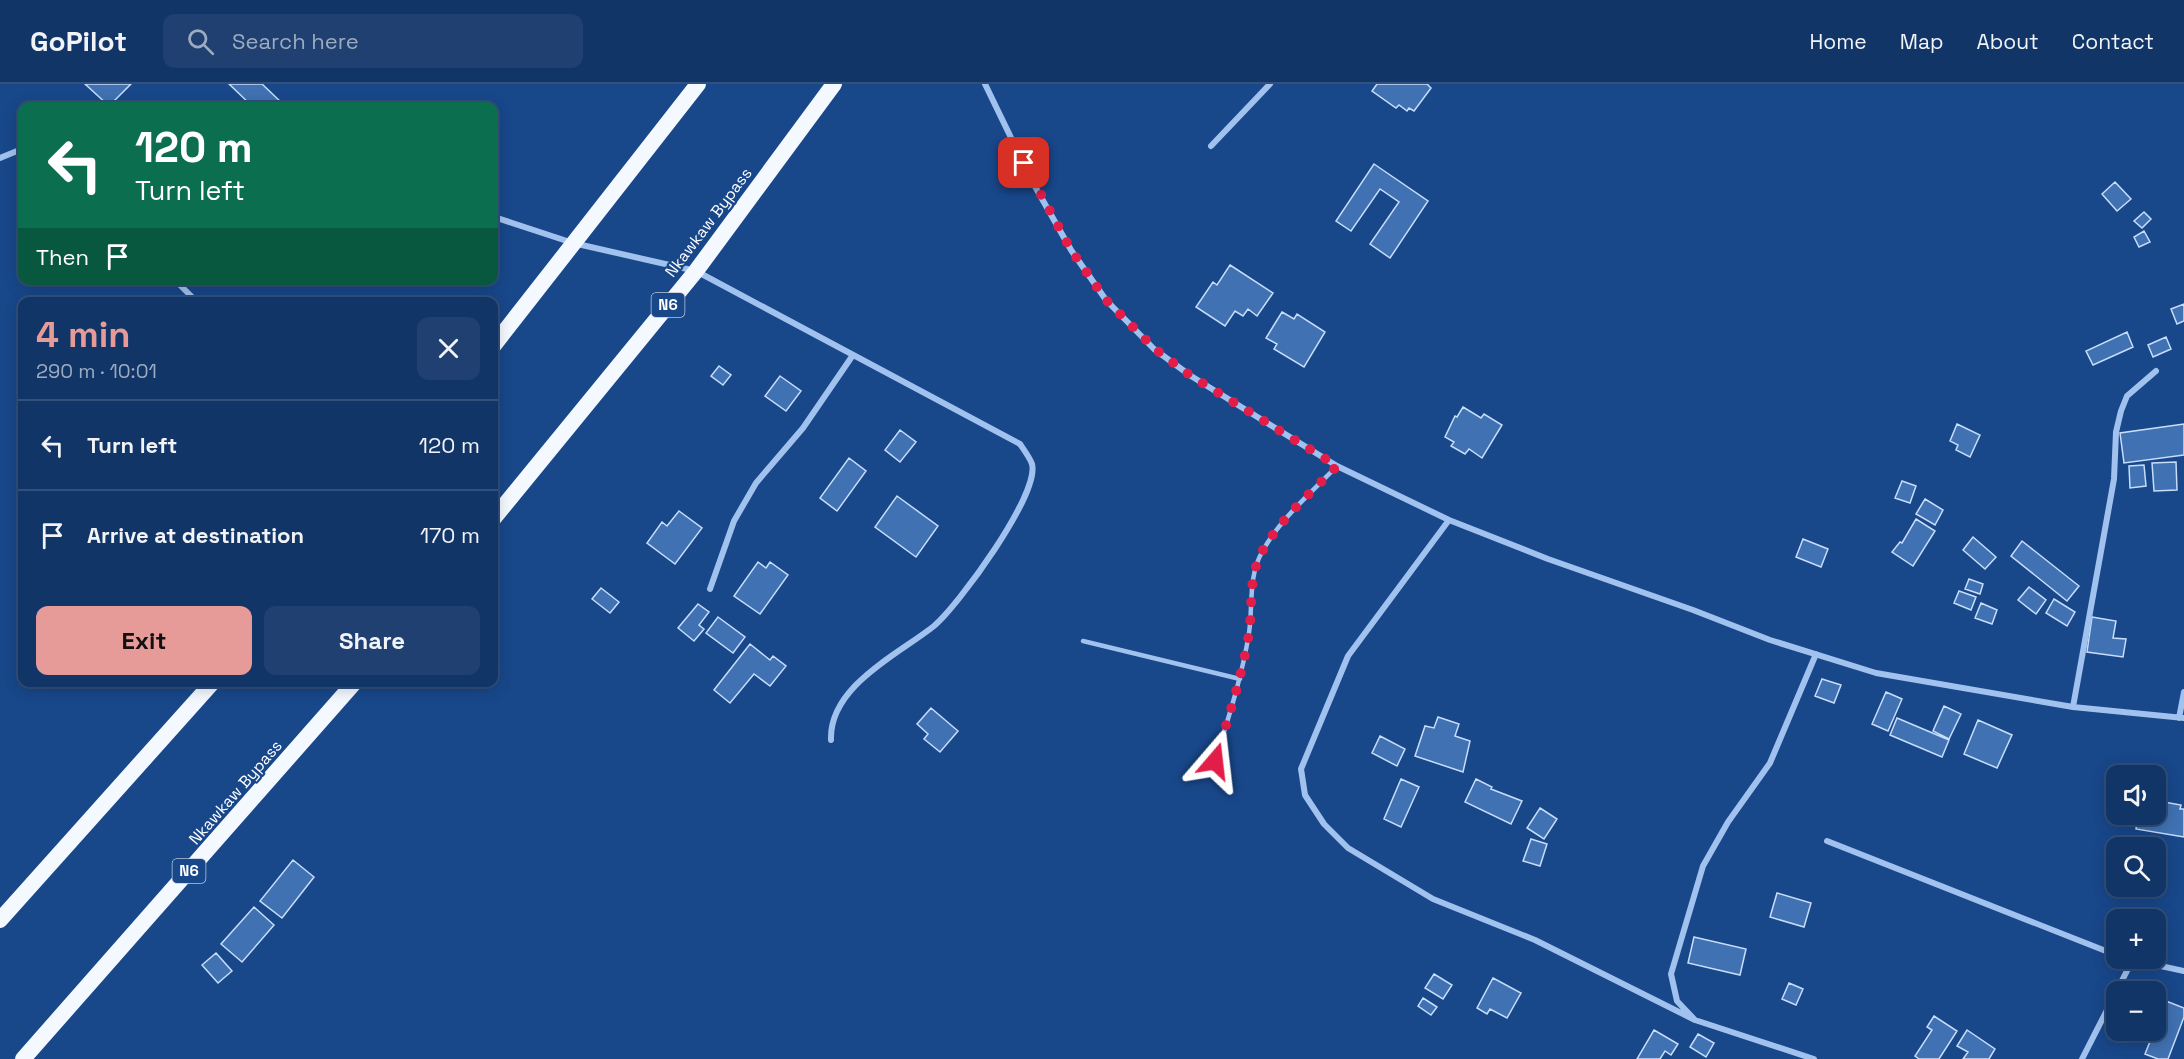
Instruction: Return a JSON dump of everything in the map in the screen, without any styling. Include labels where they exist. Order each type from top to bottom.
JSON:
[{"type":"highway","points":[[498,340],[698,84]]},
{"type":"highway","name":"Nkawkaw Bypass","points":[[498,513],[696,271],[834,84]]},
{"type":"highway","points":[[0,920],[209,687]]},
{"type":"highway","name":"Nkawkaw Bypass","points":[[23,1059],[351,687]]},
{"type":"street","points":[[985,84],[1033,183],[1066,241],[1106,300],[1155,349],[1191,376],[1337,466],[1449,520],[1548,559],[1770,640],[1899,678],[2073,707],[2182,718],[2184,692]]},
{"type":"street","points":[[1210,146],[1270,84]]},
{"type":"street","points":[[0,158],[18,151]]},
{"type":"street","points":[[498,218],[573,243],[696,271],[1020,444],[1032,465],[1030,484],[1011,526],[969,584],[936,624],[880,664],[849,690],[830,731],[831,740]]},
{"type":"street","points":[[180,285],[192,297]]},
{"type":"street","points":[[710,589],[734,521],[756,483],[803,428],[853,355]]},
{"type":"street","points":[[2073,707],[2114,480],[2116,432],[2121,411],[2127,396],[2156,371]]},
{"type":"street","points":[[1449,520],[1348,656],[1301,768],[1305,795],[1324,825],[1348,848],[1433,899],[1535,940],[1695,1020],[1814,1059]]},
{"type":"street","points":[[1695,1020],[1677,1001],[1671,974],[1703,867],[1728,822],[1770,763],[1816,654]]},
{"type":"street","points":[[1827,842],[2106,952]]},
{"type":"street","points":[[2166,967],[2184,970]]},
{"type":"street","points":[[2082,1059],[2128,969]]},
{"type":"lane","points":[[1215,761],[1240,679],[1249,631],[1252,579],[1261,554],[1278,528],[1337,466]]},
{"type":"lane","points":[[1083,642],[1240,679]]},
{"type":"building","points":[[85,84],[131,84],[113,102],[105,102]]},
{"type":"building","points":[[229,84],[262,84],[281,102],[248,102]]},
{"type":"building","points":[[1377,84],[1427,84],[1431,88],[1414,111],[1409,108],[1407,111],[1399,105],[1396,108],[1372,91]]},
{"type":"building","points":[[1374,164],[1428,201],[1390,258],[1370,244],[1399,202],[1380,189],[1351,231],[1336,221]]},
{"type":"building","points":[[2115,182],[2131,199],[2117,211],[2102,194]]},
{"type":"building","points":[[2144,212],[2151,219],[2142,228],[2134,221]]},
{"type":"building","points":[[2144,231],[2150,242],[2139,247],[2134,237]]},
{"type":"building","points":[[1230,265],[1273,293],[1257,316],[1248,309],[1243,316],[1235,311],[1225,326],[1196,307],[1213,282],[1217,285]]},
{"type":"building","points":[[2184,304],[2184,321],[2177,324],[2171,309]]},
{"type":"building","points":[[1282,312],[1294,319],[1297,314],[1325,332],[1304,367],[1274,349],[1277,344],[1266,338]]},
{"type":"building","points":[[2127,332],[2133,347],[2093,365],[2086,351]]},
{"type":"building","points":[[2166,337],[2171,349],[2153,357],[2148,345]]},
{"type":"building","points":[[719,366],[731,375],[723,385],[711,376]]},
{"type":"building","points":[[780,376],[801,391],[786,411],[765,396]]},
{"type":"building","points":[[1463,407],[1481,418],[1484,414],[1502,425],[1482,458],[1469,449],[1465,454],[1451,446],[1454,442],[1445,437],[1455,416],[1457,417]]},
{"type":"building","points":[[1957,424],[1980,435],[1970,457],[1956,450],[1958,445],[1950,441]]},
{"type":"building","points":[[2184,424],[2184,455],[2124,463],[2120,433]]},
{"type":"building","points":[[900,430],[916,442],[900,462],[885,450]]},
{"type":"building","points":[[849,458],[866,471],[837,511],[820,498]]},
{"type":"building","points":[[2176,462],[2177,490],[2154,491],[2152,463]]},
{"type":"building","points":[[2144,465],[2146,486],[2130,488],[2129,466]]},
{"type":"building","points":[[1902,481],[1916,486],[1910,503],[1895,498]]},
{"type":"building","points":[[897,496],[938,526],[916,557],[875,527]]},
{"type":"building","points":[[1925,499],[1943,510],[1935,525],[1916,514]]},
{"type":"building","points":[[679,511],[702,528],[675,564],[647,543],[662,522],[667,526]]},
{"type":"building","points":[[1916,519],[1935,531],[1913,566],[1892,552],[1900,542],[1902,543]]},
{"type":"building","points":[[1973,537],[1996,557],[1985,569],[1963,550]]},
{"type":"building","points":[[1803,539],[1828,549],[1821,567],[1796,557]]},
{"type":"building","points":[[2022,541],[2079,586],[2067,601],[2011,556]]},
{"type":"building","points":[[758,562],[766,568],[770,562],[788,575],[760,614],[734,596]]},
{"type":"building","points":[[1969,579],[1983,584],[1980,594],[1965,589]]},
{"type":"building","points":[[2029,587],[2046,600],[2036,614],[2018,600]]},
{"type":"building","points":[[601,588],[619,602],[610,613],[592,599]]},
{"type":"building","points":[[1959,591],[1976,597],[1971,610],[1954,603]]},
{"type":"building","points":[[2054,599],[2075,612],[2067,626],[2046,613]]},
{"type":"building","points":[[1981,603],[1997,610],[1992,624],[1975,618]]},
{"type":"building","points":[[698,604],[709,612],[699,625],[704,629],[694,641],[678,628]]},
{"type":"building","points":[[718,617],[745,637],[733,653],[706,633]]},
{"type":"building","points":[[2092,617],[2116,621],[2113,638],[2126,639],[2123,657],[2087,652]]},
{"type":"building","points":[[750,644],[770,660],[773,656],[786,666],[770,686],[754,674],[730,703],[714,690]]},
{"type":"building","points":[[1822,679],[1841,685],[1834,703],[1815,696]]},
{"type":"building","points":[[1886,692],[1902,699],[1888,731],[1872,724]]},
{"type":"building","points":[[1944,706],[1961,714],[1949,739],[1933,731]]},
{"type":"building","points":[[931,708],[958,731],[940,752],[924,739],[928,734],[917,724]]},
{"type":"building","points":[[1438,717],[1459,724],[1455,736],[1470,741],[1463,772],[1415,756],[1425,726],[1434,728]]},
{"type":"building","points":[[1897,718],[1949,740],[1942,757],[1890,735]]},
{"type":"building","points":[[1978,720],[2012,735],[1997,768],[1964,754]]},
{"type":"building","points":[[1380,736],[1405,749],[1397,766],[1372,753]]},
{"type":"building","points":[[1401,779],[1419,787],[1401,827],[1384,819]]},
{"type":"building","points":[[1476,779],[1492,787],[1491,789],[1522,801],[1511,824],[1465,802]]},
{"type":"building","points":[[2166,802],[2181,805],[2180,809],[2184,809],[2184,837],[2136,829],[2137,825],[2166,825]]},
{"type":"building","points":[[1540,808],[1557,819],[1544,839],[1527,828]]},
{"type":"building","points":[[1531,839],[1547,844],[1540,866],[1523,861]]},
{"type":"building","points":[[293,860],[314,877],[282,918],[260,901]]},
{"type":"building","points":[[1777,893],[1811,903],[1804,927],[1770,917]]},
{"type":"building","points":[[254,907],[274,925],[242,962],[221,944]]},
{"type":"building","points":[[1694,937],[1746,949],[1740,975],[1688,963]]},
{"type":"building","points":[[216,953],[232,971],[218,983],[202,965]]},
{"type":"building","points":[[1434,974],[1452,985],[1443,999],[1425,988]]},
{"type":"building","points":[[1493,978],[1521,993],[1507,1018],[1490,1009],[1487,1014],[1477,1008]]},
{"type":"building","points":[[1789,983],[1803,989],[1796,1005],[1782,999]]},
{"type":"building","points":[[1423,998],[1437,1007],[1431,1015],[1418,1006]]},
{"type":"building","points":[[2166,1001],[2184,1008],[2184,1017],[2168,1059],[2158,1059],[2145,1054],[2150,1041],[2166,1041]]},
{"type":"building","points":[[1934,1016],[1957,1031],[1939,1059],[1919,1059],[1915,1056],[1932,1030],[1927,1027]]},
{"type":"building","points":[[1654,1030],[1678,1044],[1671,1055],[1665,1051],[1660,1059],[1637,1059]]},
{"type":"building","points":[[1967,1030],[1995,1049],[1989,1059],[1963,1059],[1968,1052],[1957,1046]]},
{"type":"building","points":[[1698,1034],[1714,1043],[1706,1057],[1690,1047]]},
{"type":"route","points":[[1024,163],[1071,250],[1106,300],[1155,349],[1191,376],[1337,466],[1278,528],[1261,554],[1252,579],[1249,631],[1240,679],[1215,761]]}]
